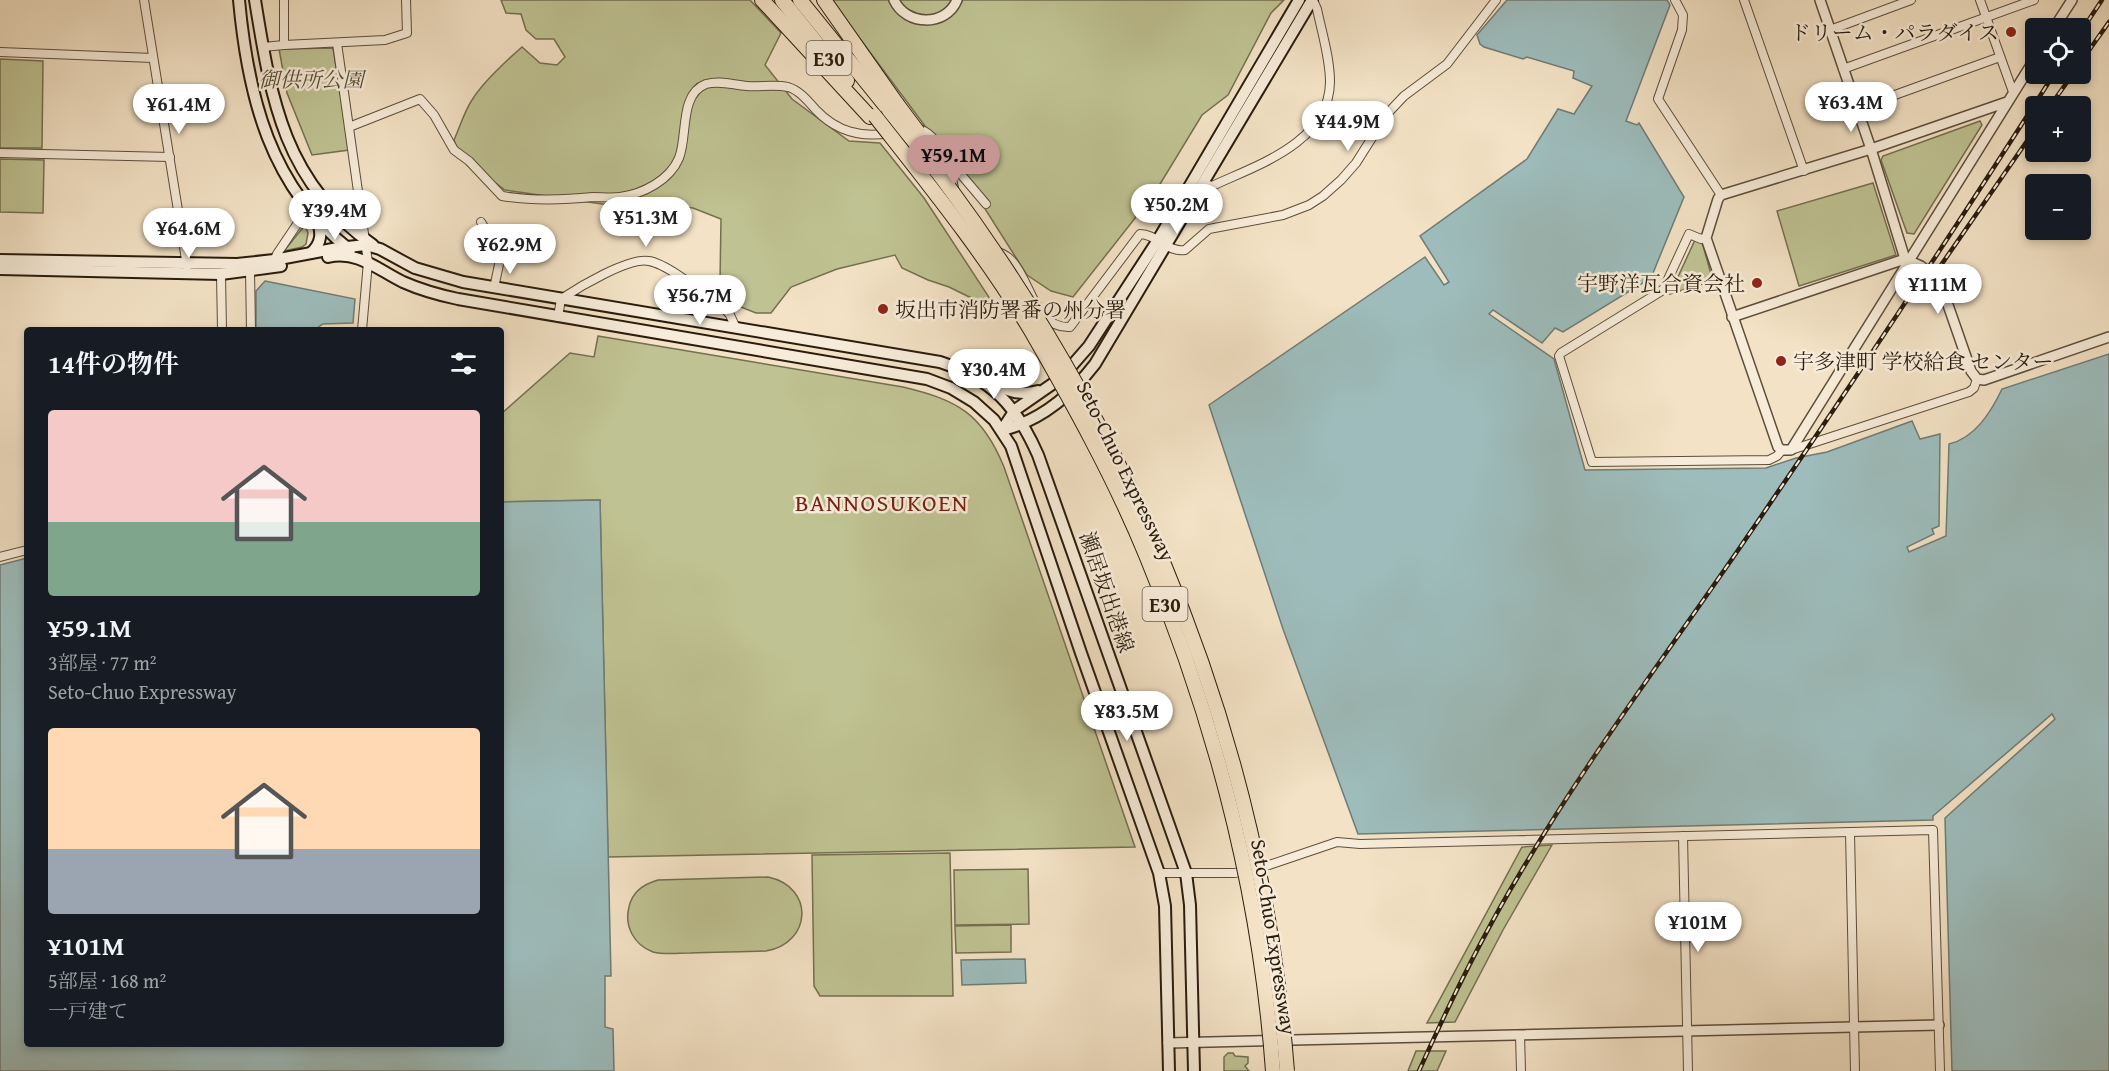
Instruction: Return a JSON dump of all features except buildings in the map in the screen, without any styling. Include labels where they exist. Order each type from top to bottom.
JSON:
[{"type":"highway","points":[[762,0],[872,116]]},
{"type":"highway","name":"E30","points":[[783,0],[872,116]]},
{"type":"highway","name":"E30","points":[[800,0],[893,107]]},
{"type":"highway","points":[[824,0],[893,107]]},
{"type":"highway","name":"Seto-Chuo Expressway","points":[[893,107],[948,171],[1041,321],[1117,461],[1158,548],[1190,630],[1222,725],[1243,799],[1262,883],[1275,965],[1287,1071]]},
{"type":"highway","name":"Seto-Chuo Expressway","points":[[872,116],[930,187],[977,250],[1029,328],[1109,475],[1145,553],[1177,634],[1209,730],[1228,802],[1247,885],[1261,969],[1273,1071]]},
{"type":"main road","points":[[237,0],[254,93],[266,135],[284,173],[308,208],[341,245],[368,262]]},
{"type":"main road","points":[[255,0],[272,95],[282,130],[298,164],[332,208],[365,242],[403,262],[428,273],[495,288],[940,362],[964,368],[1001,388],[1018,393],[1034,393],[1049,387]]},
{"type":"main road","points":[[1002,430],[1015,411],[1070,369],[1089,346],[1204,184],[1299,0]]},
{"type":"main road","points":[[1002,430],[1024,425],[1059,402],[1084,378],[1105,349],[1162,243],[1253,90],[1313,0]]},
{"type":"main road","points":[[332,208],[339,228],[341,245]]},
{"type":"main road","points":[[311,254],[321,239],[317,218]]},
{"type":"main road","points":[[0,260],[187,268],[221,274],[250,271],[341,245],[365,242]]},
{"type":"main road","points":[[328,257],[341,245]]},
{"type":"main road","points":[[0,269],[187,268],[229,264],[273,264],[346,255],[368,262]]},
{"type":"main road","name":"瀬居坂出港線","points":[[368,262],[401,281],[440,295],[940,383],[974,402],[1002,430],[1018,464],[1081,653],[1159,873],[1165,906],[1169,1071]]},
{"type":"main road","points":[[817,361],[820,342]]},
{"type":"main road","name":"瀬居坂出港線","points":[[940,362],[975,377],[998,394],[1015,411],[1038,454],[1186,873],[1190,905],[1194,1071]]},
{"type":"street","points":[[144,0],[187,268]]},
{"type":"street","points":[[284,0],[284,45]]},
{"type":"street","points":[[263,47],[385,40],[407,33],[406,0]]},
{"type":"street","points":[[894,0],[909,16],[925,20],[941,17],[955,5],[957,0]]},
{"type":"street","points":[[1204,184],[1212,186],[1289,148],[1314,125],[1323,110],[1328,97],[1329,69],[1313,0]]},
{"type":"street","points":[[943,152],[960,210],[977,239],[1011,260],[1051,324],[1070,327],[1140,234],[1146,234],[1180,251],[1185,250],[1202,232],[1209,229],[1283,215],[1309,205],[1323,196],[1356,163],[1387,114],[1404,96],[1448,64],[1496,0]]},
{"type":"street","points":[[1676,0],[1683,15],[1682,30],[1658,99],[1721,195]]},
{"type":"street","points":[[1744,0],[1804,171]]},
{"type":"street","points":[[1820,0],[1908,260]]},
{"type":"street","points":[[1830,30],[1911,0]]},
{"type":"street","points":[[1980,0],[2013,92]]},
{"type":"street","points":[[1842,69],[2034,0]]},
{"type":"street","points":[[2060,18],[2072,0]]},
{"type":"street","points":[[337,43],[368,262],[362,327]]},
{"type":"street","points":[[0,52],[153,58]]},
{"type":"street","points":[[1856,109],[2000,57]]},
{"type":"street","points":[[1786,450],[2025,74]]},
{"type":"street","points":[[349,127],[420,99],[434,115],[454,150],[470,161],[502,196],[572,200],[620,197],[656,184],[672,169],[679,158],[688,107],[692,95],[699,88],[721,82],[746,86],[789,87],[800,94],[821,115],[844,130],[855,134],[878,135],[919,128],[928,134],[986,204]]},
{"type":"street","points":[[1786,450],[1778,447],[1706,238],[1718,199],[1721,195],[1804,171],[2007,102]]},
{"type":"street","points":[[0,153],[170,157]]},
{"type":"street","points":[[273,264],[308,208]]},
{"type":"street","points":[[481,222],[501,255],[495,288]]},
{"type":"street","points":[[1706,238],[1701,239],[1689,234],[1663,290],[1559,356],[1592,462],[1769,460],[1786,450],[1969,392],[1974,388],[1977,379]]},
{"type":"street","points":[[501,255],[509,250]]},
{"type":"street","points":[[558,316],[561,299],[583,285],[639,261],[648,260],[667,269],[724,308],[736,328]]},
{"type":"street","points":[[1732,317],[1908,260],[1921,266],[1940,282],[1971,371],[1977,379],[1984,380],[2109,337]]},
{"type":"street","points":[[250,271],[251,327]]},
{"type":"street","points":[[221,274],[222,327]]},
{"type":"street","points":[[0,557],[24,551]]},
{"type":"street","points":[[1159,873],[1227,873],[1252,870],[1337,842],[1372,844],[1933,830],[1940,1071]]},
{"type":"street","points":[[1850,832],[1855,1071]]},
{"type":"street","points":[[1683,836],[1688,1071]]},
{"type":"street","points":[[1168,1043],[1939,1025]]},
{"type":"street","points":[[1520,1035],[1521,1071]]},
{"type":"green space","points":[[501,0],[750,0],[781,33],[765,65],[792,99],[849,141],[880,143],[924,198],[998,311],[949,287],[902,268],[895,255],[837,269],[791,287],[771,313],[756,313],[733,304],[720,281],[721,219],[693,208],[662,204],[636,206],[602,204],[505,190],[459,155],[454,140],[464,115],[482,86],[522,47],[540,63],[557,65],[565,57],[554,39],[536,39],[526,30],[521,14],[506,13]]},
{"type":"green space","points":[[831,0],[1284,0],[1271,13],[1228,95],[1202,115],[1154,194],[1073,297],[1051,291],[1027,275],[975,193]]},
{"type":"green space","name":"御供所公園","points":[[333,48],[349,150],[312,155],[287,93],[279,49]]},
{"type":"green space","points":[[0,59],[43,61],[42,148],[0,148]]},
{"type":"green space","points":[[1980,121],[1982,125],[1914,234],[1907,233],[1881,160],[1883,156]]},
{"type":"green space","points":[[0,159],[44,160],[43,213],[0,212]]},
{"type":"green space","points":[[1873,183],[1896,255],[1799,286],[1777,211]]},
{"type":"green space","points":[[305,225],[308,233],[306,244],[284,251]]},
{"type":"green space","points":[[1695,240],[1702,242],[1713,281],[1670,294]]},
{"type":"green space","points":[[598,336],[903,387],[938,397],[966,412],[977,421],[996,449],[1004,467],[1135,847],[608,857],[600,500],[504,502],[504,411],[570,353],[594,357]]},
{"type":"green space","points":[[1552,845],[1503,930],[1455,1022],[1427,1023],[1522,847]]},
{"type":"green space","points":[[950,853],[953,996],[820,996],[814,986],[812,855]]},
{"type":"green space","points":[[1028,869],[1029,924],[955,925],[954,870]]},
{"type":"green space","points":[[768,877],[783,883],[794,892],[800,903],[802,915],[799,927],[781,946],[766,951],[658,953],[641,945],[629,928],[628,914],[633,897],[643,886],[658,880]]},
{"type":"green space","points":[[1011,925],[1011,952],[956,953],[955,926]]},
{"type":"green space","points":[[1416,1051],[1446,1051],[1437,1071],[1408,1071]]},
{"type":"green space","points":[[1228,1053],[1248,1057],[1248,1063],[1245,1066],[1249,1071],[1224,1071],[1224,1057]]},
{"type":"water","points":[[1507,0],[1667,0],[1670,5],[1626,121],[1637,125],[1639,123],[1684,197],[1651,278],[1563,332],[1555,328],[1542,343],[1493,310],[1489,314],[1554,359],[1585,470],[1766,468],[1796,458],[1827,452],[1912,421],[1920,439],[1940,434],[1939,526],[1932,529],[1934,534],[1907,547],[1909,552],[1946,536],[1949,444],[1967,436],[1981,423],[2002,389],[2109,354],[2109,1071],[1952,1071],[1945,818],[2055,719],[2052,714],[1933,816],[1933,820],[1358,834],[1283,629],[1209,405],[1425,257],[1444,285],[1449,282],[1420,236],[1527,159],[1558,109],[1574,114],[1592,86],[1573,78],[1574,71],[1527,57],[1523,59],[1480,44],[1477,35]]},
{"type":"water","points":[[265,281],[355,299],[353,323],[323,324],[318,327],[256,327],[256,291]]},
{"type":"water","points":[[600,500],[611,976],[605,976],[605,1027],[613,1029],[614,1071],[0,1071],[0,565],[24,559],[24,1047],[504,1047],[504,502]]},
{"type":"water","points":[[1025,959],[1026,983],[962,985],[961,960]]},
{"type":"railway","points":[[2090,18],[2102,0]]},
{"type":"railway","points":[[2091,47],[2109,22]]},
{"type":"railway","points":[[1419,1071],[1479,947],[1544,834],[1855,378],[2048,84]]},
{"type":"railway","points":[[2057,96],[2066,84]]},
{"type":"railway","points":[[1930,281],[2025,144]]},
{"type":"place","name":"ドリーム・パラダイス","points":[[2011,32]]},
{"type":"place","name":"宇野洋瓦合資会社","points":[[1757,283]]},
{"type":"place","name":"坂出市消防署番の州分署","points":[[883,309]]},
{"type":"place","name":"宇多津町 学校給食 センター","points":[[1781,361]]},
{"type":"district","name":"BANNOSUKOEN","points":[[882,502]]}]
